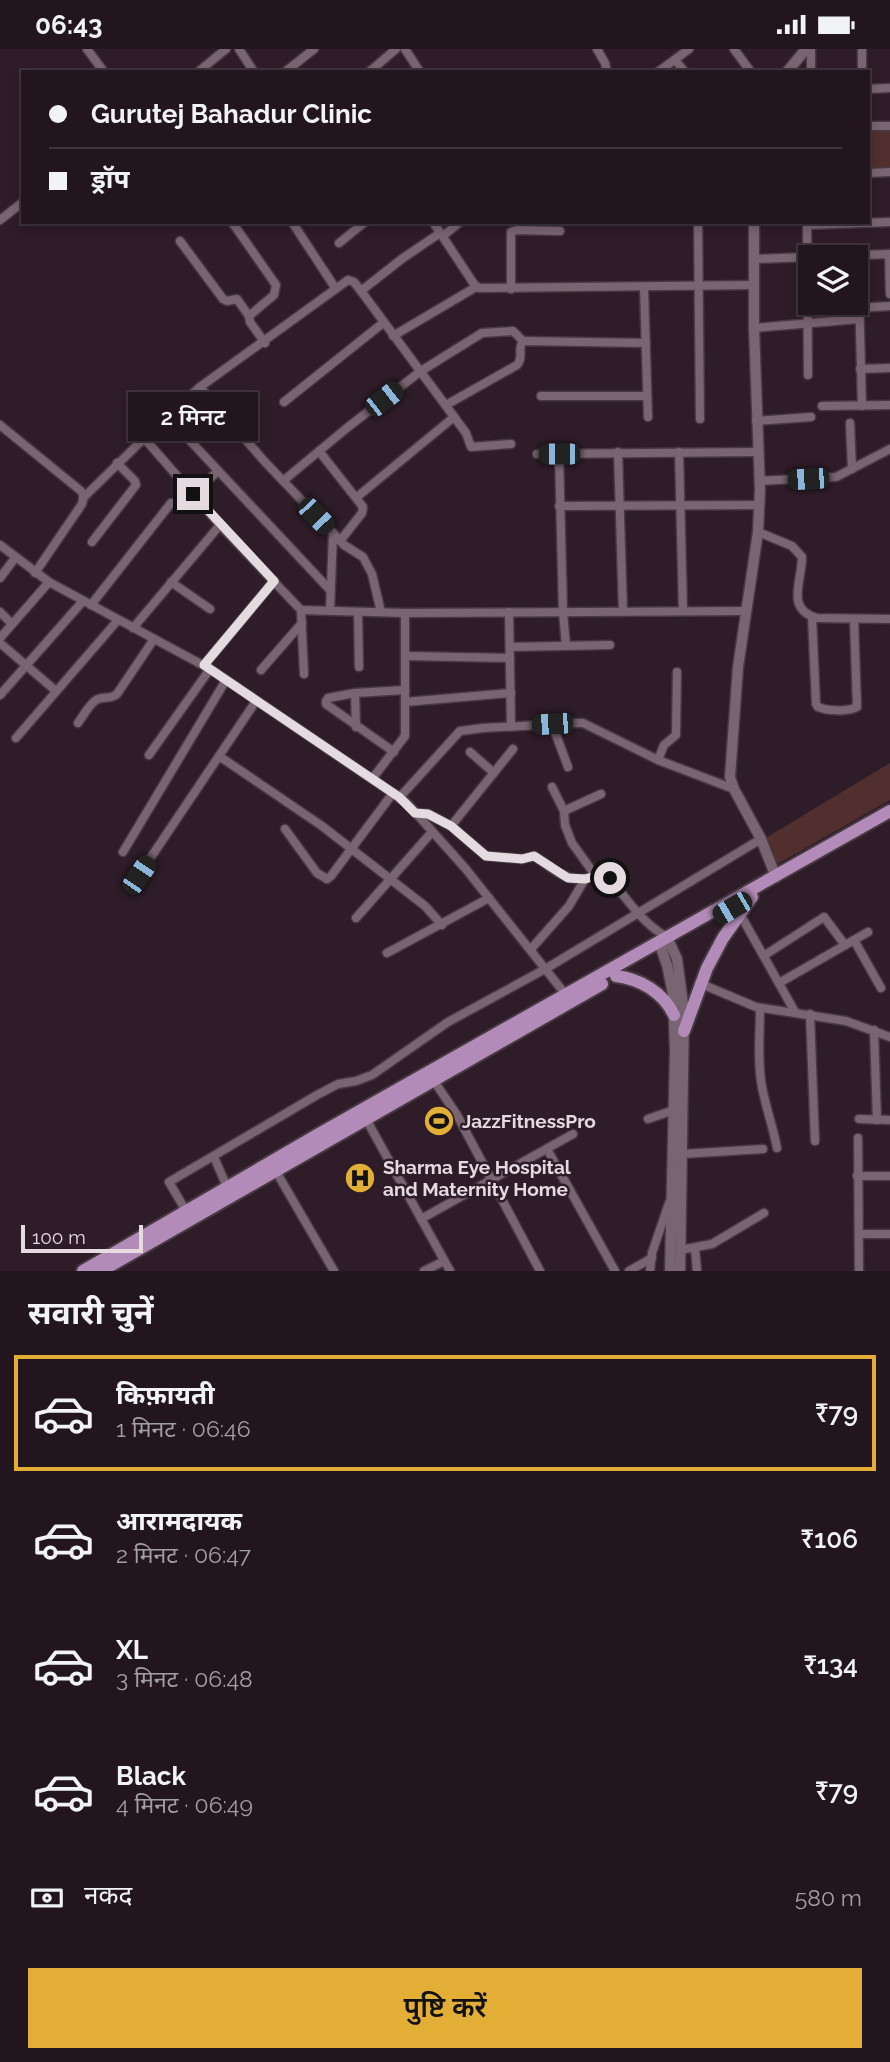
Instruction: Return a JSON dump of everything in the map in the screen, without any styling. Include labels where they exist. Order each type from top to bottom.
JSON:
[{"type":"main road","points":[[101,1271],[273,1166],[566,995],[748,890],[771,880],[889,813]]},
{"type":"main road","points":[[684,1031],[699,983],[723,938],[752,897],[771,880]]},
{"type":"main road","points":[[83,1271],[228,1187],[366,1119],[434,1081],[616,976],[662,941],[752,897]]},
{"type":"main road","points":[[616,976],[629,978],[658,993],[669,1004],[674,1015]]},
{"type":"street","points":[[87,49],[103,70]]},
{"type":"street","points":[[200,70],[226,49]]},
{"type":"street","points":[[239,49],[253,70]]},
{"type":"street","points":[[288,70],[314,49]]},
{"type":"street","points":[[371,70],[396,49]]},
{"type":"street","points":[[405,49],[416,70]]},
{"type":"street","points":[[661,70],[689,49]]},
{"type":"street","points":[[734,49],[750,70]]},
{"type":"street","points":[[792,49],[798,59]]},
{"type":"street","points":[[789,70],[806,49]]},
{"type":"street","points":[[811,49],[811,70]]},
{"type":"street","points":[[862,49],[862,70]]},
{"type":"street","points":[[601,51],[606,70]]},
{"type":"street","points":[[675,59],[683,70]]},
{"type":"street","points":[[870,89],[890,88]]},
{"type":"street","points":[[870,126],[890,126]]},
{"type":"street","points":[[870,173],[890,172]]},
{"type":"street","points":[[0,220],[21,204]]},
{"type":"street","points":[[870,222],[890,222]]},
{"type":"street","points":[[233,224],[277,289],[275,295],[249,316]]},
{"type":"street","points":[[293,224],[337,289]]},
{"type":"street","points":[[339,243],[360,224]]},
{"type":"street","points":[[434,224],[476,286],[485,289],[754,285]]},
{"type":"street","points":[[361,291],[403,258],[457,224]]},
{"type":"street","points":[[698,224],[700,419]]},
{"type":"street","points":[[754,224],[756,421],[760,481],[758,532],[738,667],[730,777],[761,839],[771,880]]},
{"type":"street","points":[[807,224],[808,245]]},
{"type":"street","points":[[511,289],[511,232],[560,231]]},
{"type":"street","points":[[180,241],[223,299],[239,300],[265,343]]},
{"type":"street","points":[[868,255],[889,254],[890,294]]},
{"type":"street","points":[[754,259],[798,256]]},
{"type":"street","points":[[36,573],[83,498],[167,416],[200,387],[265,343],[348,280],[354,282],[421,371],[466,433],[472,448],[511,444]]},
{"type":"street","points":[[393,336],[476,286]]},
{"type":"street","points":[[644,288],[648,417]]},
{"type":"street","points":[[868,307],[890,306]]},
{"type":"street","points":[[807,315],[808,375]]},
{"type":"street","points":[[859,315],[862,406]]},
{"type":"street","points":[[754,328],[859,319]]},
{"type":"street","points":[[284,402],[383,323]]},
{"type":"street","points":[[283,481],[421,371],[482,333],[495,330],[513,331],[523,341],[646,343]]},
{"type":"street","points":[[446,405],[519,364],[520,345],[523,341]]},
{"type":"street","points":[[860,369],[890,368]]},
{"type":"street","points":[[200,387],[332,533],[368,563],[381,612]]},
{"type":"street","points":[[541,396],[646,396]]},
{"type":"street","points":[[822,406],[890,405]]},
{"type":"street","points":[[167,416],[330,590]]},
{"type":"street","points":[[357,497],[454,417]]},
{"type":"street","points":[[756,421],[811,417]]},
{"type":"street","points":[[850,423],[852,469]]},
{"type":"street","points":[[1,430],[81,491],[83,498]]},
{"type":"street","points":[[144,438],[220,525],[302,610],[405,613],[746,611]]},
{"type":"street","points":[[760,481],[832,478],[890,449]]},
{"type":"street","points":[[319,451],[363,507],[362,513],[340,541]]},
{"type":"street","points":[[618,452],[623,612]]},
{"type":"street","points":[[678,452],[683,611]]},
{"type":"street","points":[[537,454],[757,452]]},
{"type":"street","points":[[559,454],[566,646]]},
{"type":"street","points":[[92,542],[136,485],[117,463]]},
{"type":"street","points":[[193,494],[218,471]]},
{"type":"street","points":[[0,695],[87,603],[171,503]]},
{"type":"street","points":[[559,506],[759,505]]},
{"type":"street","points":[[133,628],[220,525]]},
{"type":"street","points":[[758,532],[785,542],[800,554],[802,563],[798,606],[812,617],[890,619]]},
{"type":"street","points":[[330,611],[332,533]]},
{"type":"street","points":[[0,545],[48,582],[207,667],[396,795],[489,898],[566,995]]},
{"type":"street","points":[[0,577],[15,558]]},
{"type":"street","points":[[149,755],[207,667],[274,581]]},
{"type":"street","points":[[48,582],[0,640],[56,691]]},
{"type":"street","points":[[171,582],[210,609]]},
{"type":"street","points":[[302,610],[304,674]]},
{"type":"street","points":[[0,612],[12,624]]},
{"type":"street","points":[[358,612],[359,667]]},
{"type":"street","points":[[509,612],[511,726]]},
{"type":"street","points":[[372,779],[405,736],[405,613]]},
{"type":"street","points":[[812,617],[816,704],[824,709],[857,707],[854,619]]},
{"type":"street","points":[[16,737],[118,620]]},
{"type":"street","points":[[261,670],[302,623]]},
{"type":"street","points":[[78,723],[95,701],[110,699],[117,694],[154,639]]},
{"type":"street","points":[[510,647],[610,645]]},
{"type":"street","points":[[405,656],[510,659]]},
{"type":"street","points":[[658,759],[664,745],[676,735],[677,672]]},
{"type":"street","points":[[124,852],[226,680]]},
{"type":"street","points":[[394,752],[356,727],[326,704],[326,701],[355,693],[405,690]]},
{"type":"street","points":[[355,693],[356,727]]},
{"type":"street","points":[[405,702],[511,693]]},
{"type":"street","points":[[139,875],[256,701]]},
{"type":"street","points":[[285,829],[321,877],[327,879],[396,795],[460,731],[511,726],[583,723],[658,759],[734,789]]},
{"type":"street","points":[[552,724],[568,767]]},
{"type":"street","points":[[451,826],[513,748]]},
{"type":"street","points":[[470,751],[494,773]]},
{"type":"street","points":[[219,757],[322,826],[425,906],[442,925]]},
{"type":"street","points":[[552,787],[564,811],[565,825],[572,843],[595,875]]},
{"type":"street","points":[[564,811],[601,794]]},
{"type":"street","points":[[415,813],[428,814],[451,826],[486,856],[522,859],[534,856],[563,876],[585,879],[595,875],[607,875],[677,959],[682,985],[684,1031],[674,1110],[670,1271]]},
{"type":"street","points":[[356,918],[432,832]]},
{"type":"street","points":[[186,1211],[169,1182],[317,1095],[338,1084],[372,1075],[448,1022],[547,968],[761,839]]},
{"type":"street","points":[[531,949],[569,907],[585,879]]},
{"type":"street","points":[[387,953],[489,898]]},
{"type":"street","points":[[740,914],[795,1012]]},
{"type":"street","points":[[765,955],[824,917],[850,942],[880,988]]},
{"type":"street","points":[[779,983],[868,932]]},
{"type":"street","points":[[662,941],[673,994],[680,1049],[680,1271]]},
{"type":"street","points":[[699,983],[760,1008],[846,1021],[890,1037]]},
{"type":"street","points":[[760,1008],[762,1088],[773,1125],[776,1147]]},
{"type":"street","points":[[810,1014],[815,1142]]},
{"type":"street","points":[[874,1030],[877,1120]]},
{"type":"street","points":[[434,1081],[457,1115],[540,1271]]},
{"type":"street","points":[[648,1119],[674,1110]]},
{"type":"street","points":[[366,1119],[450,1271]]},
{"type":"street","points":[[859,1119],[890,1120]]},
{"type":"street","points":[[421,1219],[573,1134]]},
{"type":"street","points":[[858,1138],[859,1271]]},
{"type":"street","points":[[547,1149],[615,1271]]},
{"type":"street","points":[[682,1154],[763,1149]]},
{"type":"street","points":[[214,1157],[228,1187]]},
{"type":"street","points":[[273,1166],[334,1271]]},
{"type":"street","points":[[857,1175],[890,1176]]},
{"type":"street","points":[[650,1271],[671,1197]]},
{"type":"street","points":[[680,1250],[712,1244],[764,1213]]},
{"type":"street","points":[[859,1234],[890,1234]]},
{"type":"street","points":[[695,1248],[697,1271]]},
{"type":"street","points":[[629,1271],[652,1258]]},
{"type":"street","points":[[424,1271],[444,1261]]},
{"type":"shaded area","points":[[870,130],[890,131],[890,172],[870,172]]},
{"type":"shaded area","points":[[890,763],[890,800],[776,865],[764,839]]},
{"type":"place","name":"JazzFitnessPro","points":[[439,1121]]},
{"type":"place","name":"Sharma Eye Hospital and Maternity Home","points":[[360,1178]]},
{"type":"route","points":[[193,494],[274,581],[204,665],[399,797],[415,813],[428,814],[451,826],[482,854],[522,859],[534,856],[568,878],[585,879],[603,874],[610,878]]}]
